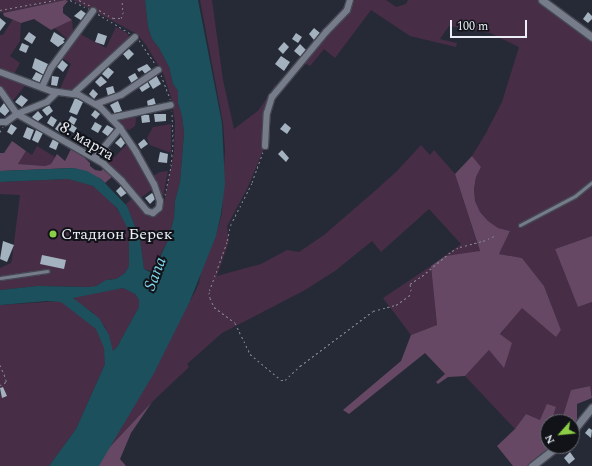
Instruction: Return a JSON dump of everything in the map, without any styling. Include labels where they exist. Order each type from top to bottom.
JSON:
[{"type":"street","points":[[265,146],[268,108],[272,98],[290,75],[347,10],[350,0]]},
{"type":"street","points":[[542,0],[592,37]]},
{"type":"street","points":[[42,87],[52,68],[93,11]]},
{"type":"street","points":[[73,94],[82,88],[135,37]]},
{"type":"street","points":[[96,104],[122,95],[158,70]]},
{"type":"street","points":[[0,72],[57,92],[73,94],[96,104],[120,128],[151,177],[160,205]]},
{"type":"street","points":[[0,90],[17,114]]},
{"type":"street","points":[[0,122],[6,122],[17,114],[47,102],[57,92]]},
{"type":"street","points":[[111,118],[171,105]]},
{"type":"street","name":"8. марта","points":[[17,114],[95,158],[113,171],[147,211],[155,213],[160,205]]},
{"type":"street","points":[[95,158],[120,128]]},
{"type":"street","points":[[580,422],[592,407]]},
{"type":"street","points":[[532,466],[548,454]]},
{"type":"lane","points":[[520,225],[575,196],[592,182]]},
{"type":"lane","points":[[0,278],[47,271]]},
{"type":"path","points":[[0,10],[55,0]]},
{"type":"path","points":[[70,0],[93,11],[135,37],[148,52],[158,70],[171,105],[173,116],[171,166],[164,199],[160,205]]},
{"type":"path","points":[[79,0],[118,19],[123,17],[122,0]]},
{"type":"path","points":[[265,146],[252,183],[231,224],[227,242],[209,292],[214,306],[235,323],[250,354],[281,380],[285,380],[304,363],[373,311],[396,305],[409,296],[411,291],[410,284],[422,276],[447,254],[460,247],[483,241],[494,236]]},
{"type":"path","points":[[0,364],[6,379],[6,382],[0,385]]},
{"type":"shaded area","points":[[0,0],[65,0],[0,13]]},
{"type":"shaded area","points":[[65,0],[68,1],[63,7],[63,13],[72,20],[51,30],[34,19],[21,23],[4,16],[3,13]]},
{"type":"shaded area","points":[[73,0],[145,0],[148,27],[152,39],[159,48],[169,67],[173,84],[178,91],[178,103],[182,116],[184,133],[180,182],[175,201],[174,218],[168,240],[152,271],[144,269],[140,239],[126,204],[134,197],[140,208],[147,214],[156,214],[164,202],[174,152],[175,122],[171,97],[163,73],[146,45],[137,34]]},
{"type":"shaded area","points":[[200,0],[212,0],[223,80],[234,129],[259,110],[275,85],[278,86],[267,104],[265,146],[247,189],[227,226],[229,241],[217,276],[261,264],[287,250],[299,252],[324,235],[376,190],[397,171],[421,145],[430,155],[434,150],[455,174],[480,252],[445,256],[461,244],[429,209],[381,252],[372,241],[335,271],[305,290],[222,333],[187,364],[189,367],[152,402],[107,450],[195,292],[199,283],[205,248],[216,235],[222,213],[225,150],[223,123]]},
{"type":"shaded area","points":[[352,0],[386,0],[396,7],[406,4],[408,0],[540,0],[592,40],[592,236],[555,249],[578,307],[592,302],[592,395],[589,386],[571,390],[564,414],[554,414],[556,407],[547,414],[540,414],[540,420],[526,414],[515,429],[465,376],[489,350],[504,367],[500,335],[522,307],[556,336],[561,330],[544,286],[522,258],[499,254],[510,231],[498,228],[488,221],[480,212],[475,201],[474,189],[476,177],[481,167],[472,156],[502,102],[519,47],[490,33],[449,26],[440,39],[457,43],[456,47],[410,36],[371,10],[335,58],[324,49],[310,66],[304,63],[349,9]]},
{"type":"shaded area","points":[[13,19],[21,23],[20,41],[10,56],[20,63],[14,74],[0,70],[0,35],[3,35]]},
{"type":"shaded area","points":[[72,20],[73,30],[106,48],[116,27],[127,33],[130,38],[72,92],[59,91],[71,64],[58,55],[69,41],[55,28]]},
{"type":"shaded area","points":[[0,75],[27,83],[12,102],[0,87]]},
{"type":"shaded area","points":[[137,114],[135,126],[129,130],[122,128],[115,120]]},
{"type":"shaded area","points":[[171,124],[171,153],[150,145],[147,138],[153,127]]},
{"type":"shaded area","points":[[12,141],[26,151],[18,164],[45,166],[51,164],[57,154],[65,161],[71,149],[78,151],[95,170],[101,171],[105,167],[114,175],[105,183],[101,179],[74,168],[0,171],[0,153],[4,153]]},
{"type":"shaded area","points":[[128,143],[154,188],[139,199],[108,164]]},
{"type":"shaded area","points":[[37,146],[55,157],[51,164],[45,166],[18,164],[26,151],[32,155]]},
{"type":"shaded area","points":[[472,156],[481,167],[476,177],[474,189],[475,201],[480,212],[488,221],[498,228],[510,231],[499,254],[522,258],[544,286],[561,330],[556,337],[522,308],[500,334],[512,343],[504,368],[489,350],[465,376],[448,377],[438,384],[436,382],[445,374],[425,353],[349,414],[343,410],[401,361],[411,335],[437,325],[431,266],[445,256],[480,251],[455,174]]},
{"type":"shaded area","points":[[168,171],[162,199],[153,176],[160,172]]},
{"type":"shaded area","points":[[68,179],[93,186],[111,200],[123,218],[129,231],[129,266],[125,273],[116,279],[110,279],[93,287],[38,286],[0,290],[0,268],[11,263],[12,259],[20,195],[0,194],[0,182]]},
{"type":"shaded area","points":[[592,236],[592,302],[578,307],[555,249]]},
{"type":"shaded area","points":[[431,266],[437,325],[411,335],[383,298]]},
{"type":"shaded area","points":[[123,288],[135,294],[139,300],[139,307],[117,347],[113,351],[105,327],[92,312],[78,304],[73,297]]},
{"type":"shaded area","points":[[61,301],[92,316],[107,349],[105,364],[76,429],[49,466],[0,466],[0,305]]},
{"type":"shaded area","points":[[590,386],[592,398],[577,404],[577,414],[564,414],[571,390]]},
{"type":"shaded area","points":[[152,402],[131,433],[120,459],[126,466],[97,466],[107,450]]},
{"type":"shaded area","points":[[547,404],[556,407],[554,414],[543,414]]},
{"type":"shaded area","points":[[526,414],[540,420],[540,454],[543,454],[527,466],[513,466],[497,446],[515,429]]},
{"type":"water","name":"Sana","points":[[145,0],[198,0],[222,123],[225,184],[221,214],[216,236],[190,301],[154,373],[99,466],[49,466],[76,429],[105,364],[104,348],[96,329],[61,302],[47,301],[0,305],[0,290],[38,286],[89,287],[96,286],[106,280],[116,279],[125,273],[129,266],[129,231],[117,208],[93,186],[68,179],[0,182],[0,171],[74,168],[87,171],[101,179],[127,206],[140,239],[144,269],[150,272],[154,270],[168,240],[174,218],[175,201],[180,182],[184,133],[182,116],[178,103],[178,91],[173,84],[169,67],[159,48],[152,39],[148,27]],"holes":[[[123,288],[135,294],[139,300],[139,307],[117,347],[113,351],[109,335],[99,318],[73,298]]]},
{"type":"building","points":[[81,10],[88,15],[84,22],[74,16]]},
{"type":"building","points":[[588,12],[592,16],[592,19],[588,23],[583,19]]},
{"type":"building","points":[[0,18],[6,23],[0,31]]},
{"type":"building","points":[[314,28],[320,33],[314,40],[309,34]]},
{"type":"building","points":[[29,32],[36,37],[32,44],[24,39]]},
{"type":"building","points":[[54,32],[65,39],[63,41],[65,42],[58,47],[50,41]]},
{"type":"building","points":[[98,33],[107,36],[104,45],[95,42]]},
{"type":"building","points":[[296,33],[302,37],[298,43],[292,39]]},
{"type":"building","points":[[284,42],[289,47],[283,54],[278,49]]},
{"type":"building","points":[[22,43],[29,46],[26,53],[19,50]]},
{"type":"building","points":[[300,44],[307,51],[301,57],[294,51]]},
{"type":"building","points":[[129,49],[134,54],[128,60],[123,54]]},
{"type":"building","points":[[281,56],[290,62],[284,71],[275,64]]},
{"type":"building","points":[[35,58],[48,64],[44,75],[32,68]]},
{"type":"building","points":[[61,59],[68,65],[63,72],[56,66]]},
{"type":"building","points":[[147,64],[152,70],[146,75],[142,70],[139,72],[137,69]]},
{"type":"building","points":[[108,67],[114,72],[108,79],[102,74]]},
{"type":"building","points":[[36,72],[44,76],[40,83],[32,79]]},
{"type":"building","points":[[135,73],[139,80],[132,84],[128,77]]},
{"type":"building","points":[[156,75],[161,84],[153,89],[148,81]]},
{"type":"building","points":[[52,76],[59,77],[57,86],[51,85]]},
{"type":"building","points":[[101,76],[107,82],[100,87],[95,82]]},
{"type":"building","points":[[147,81],[150,87],[142,92],[138,86]]},
{"type":"building","points":[[113,86],[115,93],[108,96],[106,88]]},
{"type":"building","points":[[93,89],[98,94],[94,99],[89,94]]},
{"type":"building","points":[[21,95],[28,100],[22,107],[15,102]]},
{"type":"building","points":[[75,98],[83,102],[77,115],[69,112]]},
{"type":"building","points":[[154,98],[156,105],[148,107],[147,101]]},
{"type":"building","points":[[118,101],[122,111],[115,114],[110,105]]},
{"type":"building","points":[[4,103],[11,109],[5,116],[0,112],[0,108]]},
{"type":"building","points":[[49,105],[53,111],[47,116],[42,110]]},
{"type":"building","points":[[95,110],[100,114],[96,119],[91,115]]},
{"type":"building","points":[[38,111],[43,117],[37,122],[32,117]]},
{"type":"building","points":[[154,114],[166,114],[166,121],[155,122]]},
{"type":"building","points":[[141,115],[149,115],[150,122],[142,123]]},
{"type":"building","points":[[51,116],[57,120],[53,127],[47,123]]},
{"type":"building","points":[[71,116],[77,119],[74,125],[68,121]]},
{"type":"building","points":[[60,122],[66,126],[61,133],[55,129]]},
{"type":"building","points":[[95,122],[102,126],[98,133],[91,129]]},
{"type":"building","points":[[285,123],[291,128],[287,134],[280,129]]},
{"type":"building","points":[[11,124],[17,128],[12,135],[7,132]]},
{"type":"building","points":[[71,124],[77,128],[74,133],[67,129]]},
{"type":"building","points":[[107,125],[114,129],[109,137],[102,132]]},
{"type":"building","points":[[27,127],[34,130],[30,140],[23,137]]},
{"type":"building","points":[[36,130],[43,133],[38,143],[32,140]]},
{"type":"building","points":[[121,137],[126,142],[121,148],[115,143]]},
{"type":"building","points":[[53,139],[59,142],[56,150],[49,147]]},
{"type":"building","points":[[87,139],[92,141],[88,149],[83,147]]},
{"type":"building","points":[[144,139],[148,144],[141,149],[138,144]]},
{"type":"building","points":[[108,148],[113,152],[108,158],[103,154]]},
{"type":"building","points":[[282,150],[289,158],[286,162],[278,154]]},
{"type":"building","points":[[160,152],[168,154],[167,163],[158,162]]},
{"type":"building","points":[[122,185],[128,192],[121,197],[116,191]]},
{"type":"building","points":[[152,193],[156,198],[150,204],[145,198]]},
{"type":"building","points":[[3,241],[14,245],[7,262],[0,259]]},
{"type":"building","points":[[42,255],[66,260],[64,269],[40,264]]},
{"type":"building","points":[[3,387],[7,396],[2,398],[0,388]]},
{"type":"building","points":[[589,428],[592,430],[591,438],[585,433]]},
{"type":"building","points":[[568,454],[571,454],[575,459],[569,464],[564,458]]},
{"type":"place","name":"Стадион Берек","points":[[53,234]]}]
